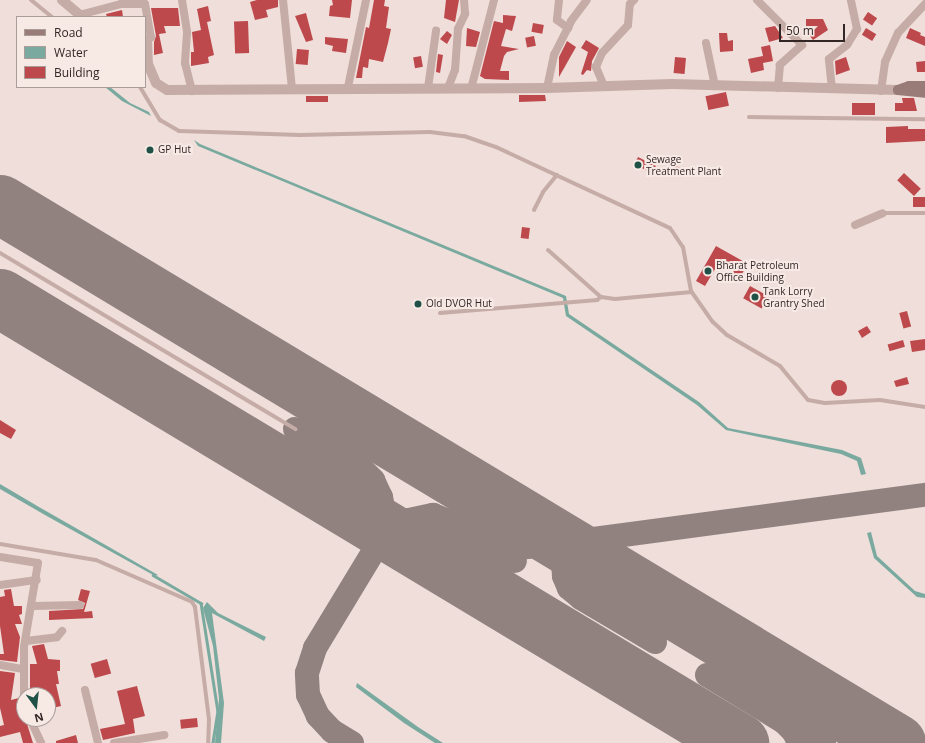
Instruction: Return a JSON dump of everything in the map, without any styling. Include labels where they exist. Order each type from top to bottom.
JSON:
[{"type":"main road","points":[[898,90],[909,86],[925,86]]},
{"type":"main road","points":[[898,90],[925,93]]},
{"type":"street","points":[[62,0],[81,16],[121,4],[146,4],[151,37],[148,39],[147,60],[156,84],[160,88],[192,91],[348,87],[471,89],[672,84],[832,90],[898,90]]},
{"type":"street","points":[[182,0],[187,33],[185,63],[192,91]]},
{"type":"street","points":[[283,0],[292,89]]},
{"type":"street","points":[[348,87],[366,0]]},
{"type":"street","points":[[448,88],[455,70],[458,29],[465,14],[464,0]]},
{"type":"street","points":[[471,89],[494,0]]},
{"type":"street","points":[[559,0],[558,20],[568,28]]},
{"type":"street","points":[[547,88],[554,55],[568,28],[587,0]]},
{"type":"street","points":[[604,86],[596,67],[602,53],[628,25],[630,4],[634,0]]},
{"type":"street","points":[[757,0],[802,45],[780,65],[778,88]]},
{"type":"street","points":[[832,90],[829,59],[847,45],[857,29],[851,0]]},
{"type":"street","points":[[881,91],[885,62],[898,33],[925,4]]},
{"type":"street","points":[[428,88],[436,31]]},
{"type":"street","points":[[706,43],[715,86]]},
{"type":"street","points":[[855,225],[883,213]]},
{"type":"street","points":[[0,557],[38,563],[37,580],[22,669],[23,687]]},
{"type":"street","points":[[0,585],[37,580]]},
{"type":"street","points":[[32,606],[80,605]]},
{"type":"street","points":[[26,641],[57,637],[62,631]]},
{"type":"street","points":[[0,665],[22,669]]},
{"type":"street","points":[[84,690],[98,743]]},
{"type":"street","points":[[34,727],[41,743]]},
{"type":"street","points":[[114,743],[164,735]]},
{"type":"lane","points":[[32,0],[51,16]]},
{"type":"lane","points":[[141,88],[160,120],[179,131],[280,135],[417,132],[448,134],[496,146],[670,228],[683,247],[692,292],[718,328],[780,366],[793,384],[810,402],[880,400],[925,407]]},
{"type":"lane","points":[[749,117],[925,119]]},
{"type":"lane","points":[[534,210],[543,192],[557,175]]},
{"type":"lane","points":[[883,213],[925,212]]},
{"type":"lane","points":[[548,250],[601,297],[615,299],[692,292]]},
{"type":"lane","points":[[0,253],[295,429]]},
{"type":"lane","points":[[440,312],[597,300],[601,297]]},
{"type":"lane","points":[[0,544],[96,560],[192,602],[195,607],[209,720],[208,743]]},
{"type":"water","points":[[106,88],[111,88],[130,103],[149,112],[151,116],[122,101]]},
{"type":"water","points":[[194,140],[200,144],[566,296],[569,314],[699,402],[728,428],[842,450],[861,458],[866,474],[861,475],[857,461],[841,454],[726,430],[697,405],[566,316],[563,298],[198,146]]},
{"type":"water","points":[[0,484],[158,575],[155,576],[45,515],[0,489]]},
{"type":"water","points":[[871,532],[877,556],[915,591],[925,594],[925,598],[917,597],[874,558],[867,533]]},
{"type":"water","points":[[207,602],[218,613],[266,637],[264,641],[212,613],[224,703],[221,743],[215,743],[219,699],[213,646],[203,608]]},
{"type":"water","points":[[357,683],[443,743],[435,743],[404,723],[356,687]]},
{"type":"building","points":[[257,0],[278,0],[278,7],[266,10],[268,17],[255,20],[250,2]]},
{"type":"building","points":[[332,0],[352,0],[350,18],[329,16],[330,6],[333,5]]},
{"type":"building","points":[[374,0],[385,0],[384,6],[389,7],[386,28],[391,29],[388,43],[383,62],[369,59],[368,68],[363,67],[362,78],[356,78],[366,27],[369,28]]},
{"type":"building","points":[[446,0],[459,0],[455,22],[444,18]]},
{"type":"building","points":[[208,6],[211,21],[207,22],[214,55],[208,57],[209,63],[191,66],[191,52],[194,52],[192,32],[201,30],[197,9]]},
{"type":"building","points":[[151,8],[178,8],[180,26],[164,26],[166,33],[159,34],[163,53],[154,55],[154,42],[156,36]]},
{"type":"building","points":[[122,10],[123,16],[107,16],[106,14]]},
{"type":"building","points":[[868,12],[877,18],[872,26],[863,19]]},
{"type":"building","points":[[306,13],[313,40],[306,42],[295,16]]},
{"type":"building","points":[[503,15],[516,16],[512,31],[506,29],[501,46],[519,49],[507,52],[504,56],[500,71],[509,71],[509,80],[485,79],[480,76],[494,21],[503,23]]},
{"type":"building","points":[[806,19],[823,19],[828,30],[813,40],[809,35],[818,26],[806,26]]},
{"type":"building","points":[[234,21],[248,21],[249,53],[235,53]]},
{"type":"building","points":[[533,23],[544,25],[542,34],[531,32]]},
{"type":"building","points":[[775,26],[783,38],[769,42],[765,28]]},
{"type":"building","points":[[467,28],[480,32],[476,47],[466,46]]},
{"type":"building","points":[[866,28],[876,34],[872,41],[862,35]]},
{"type":"building","points":[[910,28],[921,33],[920,35],[925,37],[925,46],[906,38]]},
{"type":"building","points":[[447,31],[452,35],[447,44],[440,39]]},
{"type":"building","points":[[719,33],[727,33],[728,41],[733,40],[733,51],[720,52]]},
{"type":"building","points":[[534,36],[536,46],[527,48],[525,38]]},
{"type":"building","points":[[325,37],[348,39],[346,53],[332,51],[333,46],[325,44]]},
{"type":"building","points":[[586,40],[599,48],[592,61],[591,71],[587,70],[583,75],[581,74],[588,52],[581,48]]},
{"type":"building","points":[[567,41],[576,47],[559,77],[559,57]]},
{"type":"building","points":[[770,45],[773,61],[763,63],[764,70],[751,73],[748,59],[763,56],[761,47]]},
{"type":"building","points":[[297,49],[309,50],[308,65],[296,64]]},
{"type":"building","points":[[438,54],[443,55],[440,73],[436,72]]},
{"type":"building","points":[[421,56],[423,67],[415,68],[413,57]]},
{"type":"building","points":[[675,57],[686,58],[685,74],[674,73]]},
{"type":"building","points":[[846,57],[850,70],[836,75],[835,61]]},
{"type":"building","points":[[925,61],[925,72],[917,72],[916,62]]},
{"type":"building","points":[[726,92],[729,106],[708,110],[705,96]]},
{"type":"building","points":[[519,95],[545,95],[546,101],[519,102]]},
{"type":"building","points":[[306,96],[328,96],[328,102],[306,102]]},
{"type":"building","points":[[902,98],[914,98],[917,111],[895,111],[895,103],[903,103]]},
{"type":"building","points":[[852,103],[875,103],[875,115],[852,115]]},
{"type":"building","points":[[908,126],[908,129],[925,129],[925,141],[886,143],[886,127]]},
{"type":"building","points":[[638,157],[656,166],[652,173],[634,164]]},
{"type":"building","name":"Sewage Treatment Plant","points":[[676,166],[686,171],[683,177],[673,172]]},
{"type":"building","points":[[904,173],[921,189],[914,196],[897,180]]},
{"type":"building","points":[[913,197],[925,197],[925,207],[913,207]]},
{"type":"building","points":[[522,227],[530,228],[529,239],[521,238]]},
{"type":"building","points":[[716,246],[748,264],[740,277],[718,264],[705,286],[696,281]]},
{"type":"building","name":"Tank Lorry Grantry Shed","points":[[750,286],[768,296],[762,308],[743,298]]},
{"type":"building","points":[[907,311],[911,326],[903,329],[899,313]]},
{"type":"building","points":[[867,326],[871,332],[862,338],[858,331]]},
{"type":"building","points":[[925,339],[925,350],[912,352],[910,341]]},
{"type":"building","points":[[903,340],[905,347],[890,351],[888,344]]},
{"type":"building","points":[[907,377],[909,384],[896,387],[894,381]]},
{"type":"building","points":[[839,380],[845,382],[847,388],[845,394],[839,396],[833,394],[831,388],[833,382]]},
{"type":"building","points":[[0,420],[16,430],[11,439],[0,433]]},
{"type":"building","points":[[11,589],[14,606],[22,606],[22,614],[19,615],[22,624],[15,624],[20,637],[17,662],[0,660],[0,654],[4,654],[0,626],[0,597],[5,596],[4,590]]},
{"type":"building","points":[[81,589],[90,591],[84,612],[92,611],[93,618],[49,620],[49,611],[83,609],[85,603],[78,600]]},
{"type":"building","points":[[44,644],[48,659],[60,660],[60,671],[57,671],[59,684],[56,684],[61,706],[56,707],[56,687],[30,687],[30,664],[37,664],[32,646]]},
{"type":"building","points":[[107,659],[111,673],[95,678],[91,664]]},
{"type":"building","points":[[0,671],[15,673],[11,700],[16,699],[16,727],[28,727],[33,743],[23,743],[20,732],[0,737],[0,726],[4,725],[0,708]]},
{"type":"building","points":[[137,686],[145,716],[133,719],[135,733],[103,740],[100,729],[125,724],[117,691]]},
{"type":"building","points":[[197,718],[198,727],[181,729],[180,720]]},
{"type":"building","points":[[76,735],[78,743],[56,743],[56,741]]},
{"type":"waterway","points":[[153,575],[201,603],[218,711],[213,743]]},
{"type":"taxiway","points":[[295,429],[362,469],[373,480],[381,497],[384,513],[383,528],[375,547]]},
{"type":"taxiway","points":[[655,642],[581,598],[569,588],[564,576],[563,563],[564,553],[571,542],[925,495]]},
{"type":"taxiway","points":[[352,743],[332,731],[318,716],[308,695],[307,673],[315,648],[381,539],[409,520],[433,515],[449,521],[515,561]]},
{"type":"taxiway","points":[[494,545],[510,549],[571,542]]},
{"type":"taxiway","points":[[707,675],[784,722],[794,732],[799,743]]},
{"type":"taxiway","points":[[786,721],[824,743]]},
{"type":"runway","points":[[0,204],[896,743]]},
{"type":"runway","points":[[0,298],[739,743]]},
{"type":"place","name":"GP Hut","points":[[150,150]]},
{"type":"place","name":"Sewage Treatment Plant","points":[[638,165]]},
{"type":"place","name":"Bharat Petroleum Office Building","points":[[708,271]]},
{"type":"place","name":"Tank Lorry Grantry Shed","points":[[755,297]]},
{"type":"place","name":"Old DVOR Hut","points":[[418,304]]}]
